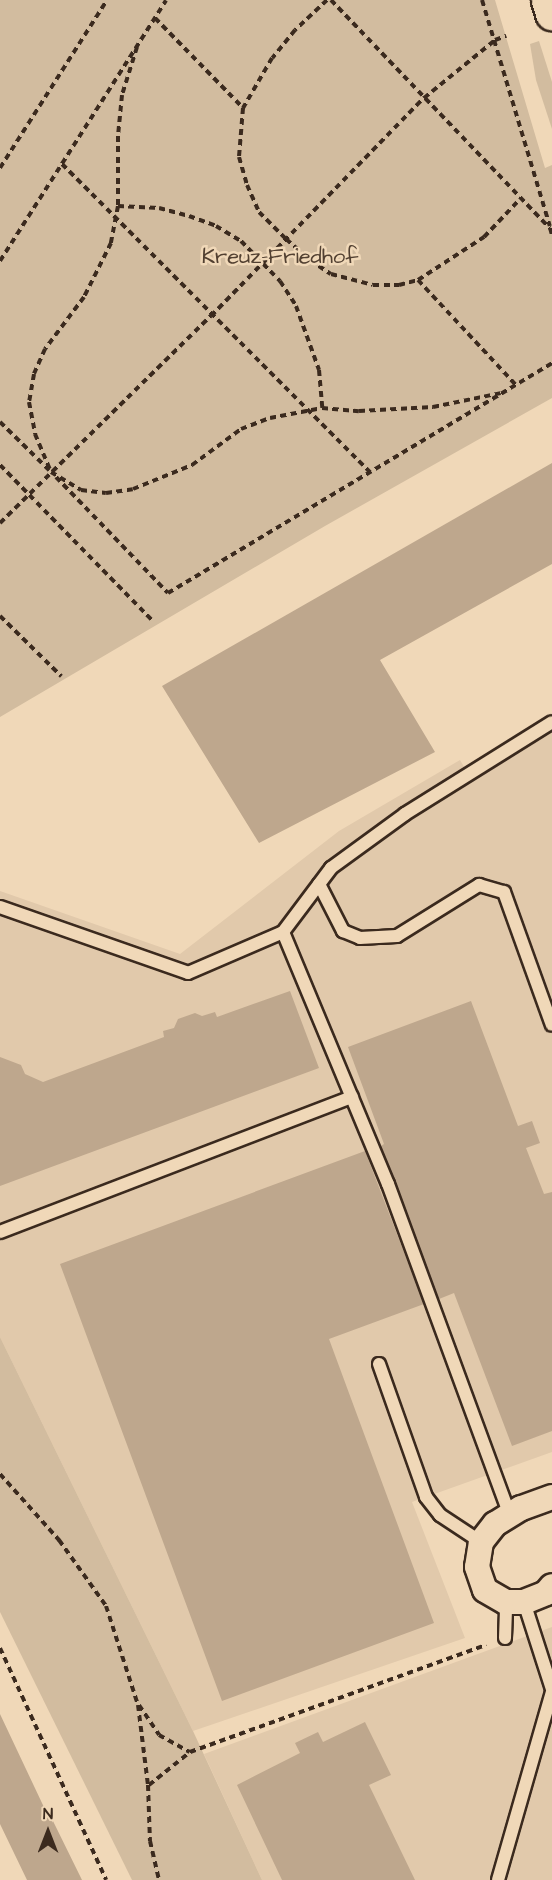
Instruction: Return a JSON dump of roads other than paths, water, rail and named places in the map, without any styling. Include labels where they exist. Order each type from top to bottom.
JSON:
[{"type":"main road","points":[[548,0],[552,13]]},
{"type":"street","points":[[552,1497],[495,1524],[481,1542],[477,1567],[485,1590],[515,1602],[546,1593],[552,1586]]},
{"type":"lane","points":[[0,907],[188,973],[283,932],[332,868],[405,814],[552,722]]},
{"type":"lane","points":[[319,884],[344,930],[360,938],[397,936],[479,885],[504,892],[552,1025]]},
{"type":"lane","points":[[283,932],[388,1184],[510,1515]]},
{"type":"lane","points":[[0,1233],[352,1097]]},
{"type":"lane","points":[[379,1364],[426,1497],[440,1515],[481,1542]]},
{"type":"lane","points":[[505,1638],[515,1602]]},
{"type":"lane","points":[[498,1880],[552,1691],[515,1602]]},
{"type":"park label","name":"Kreuz-Friedhof","points":[[280,257]]}]
